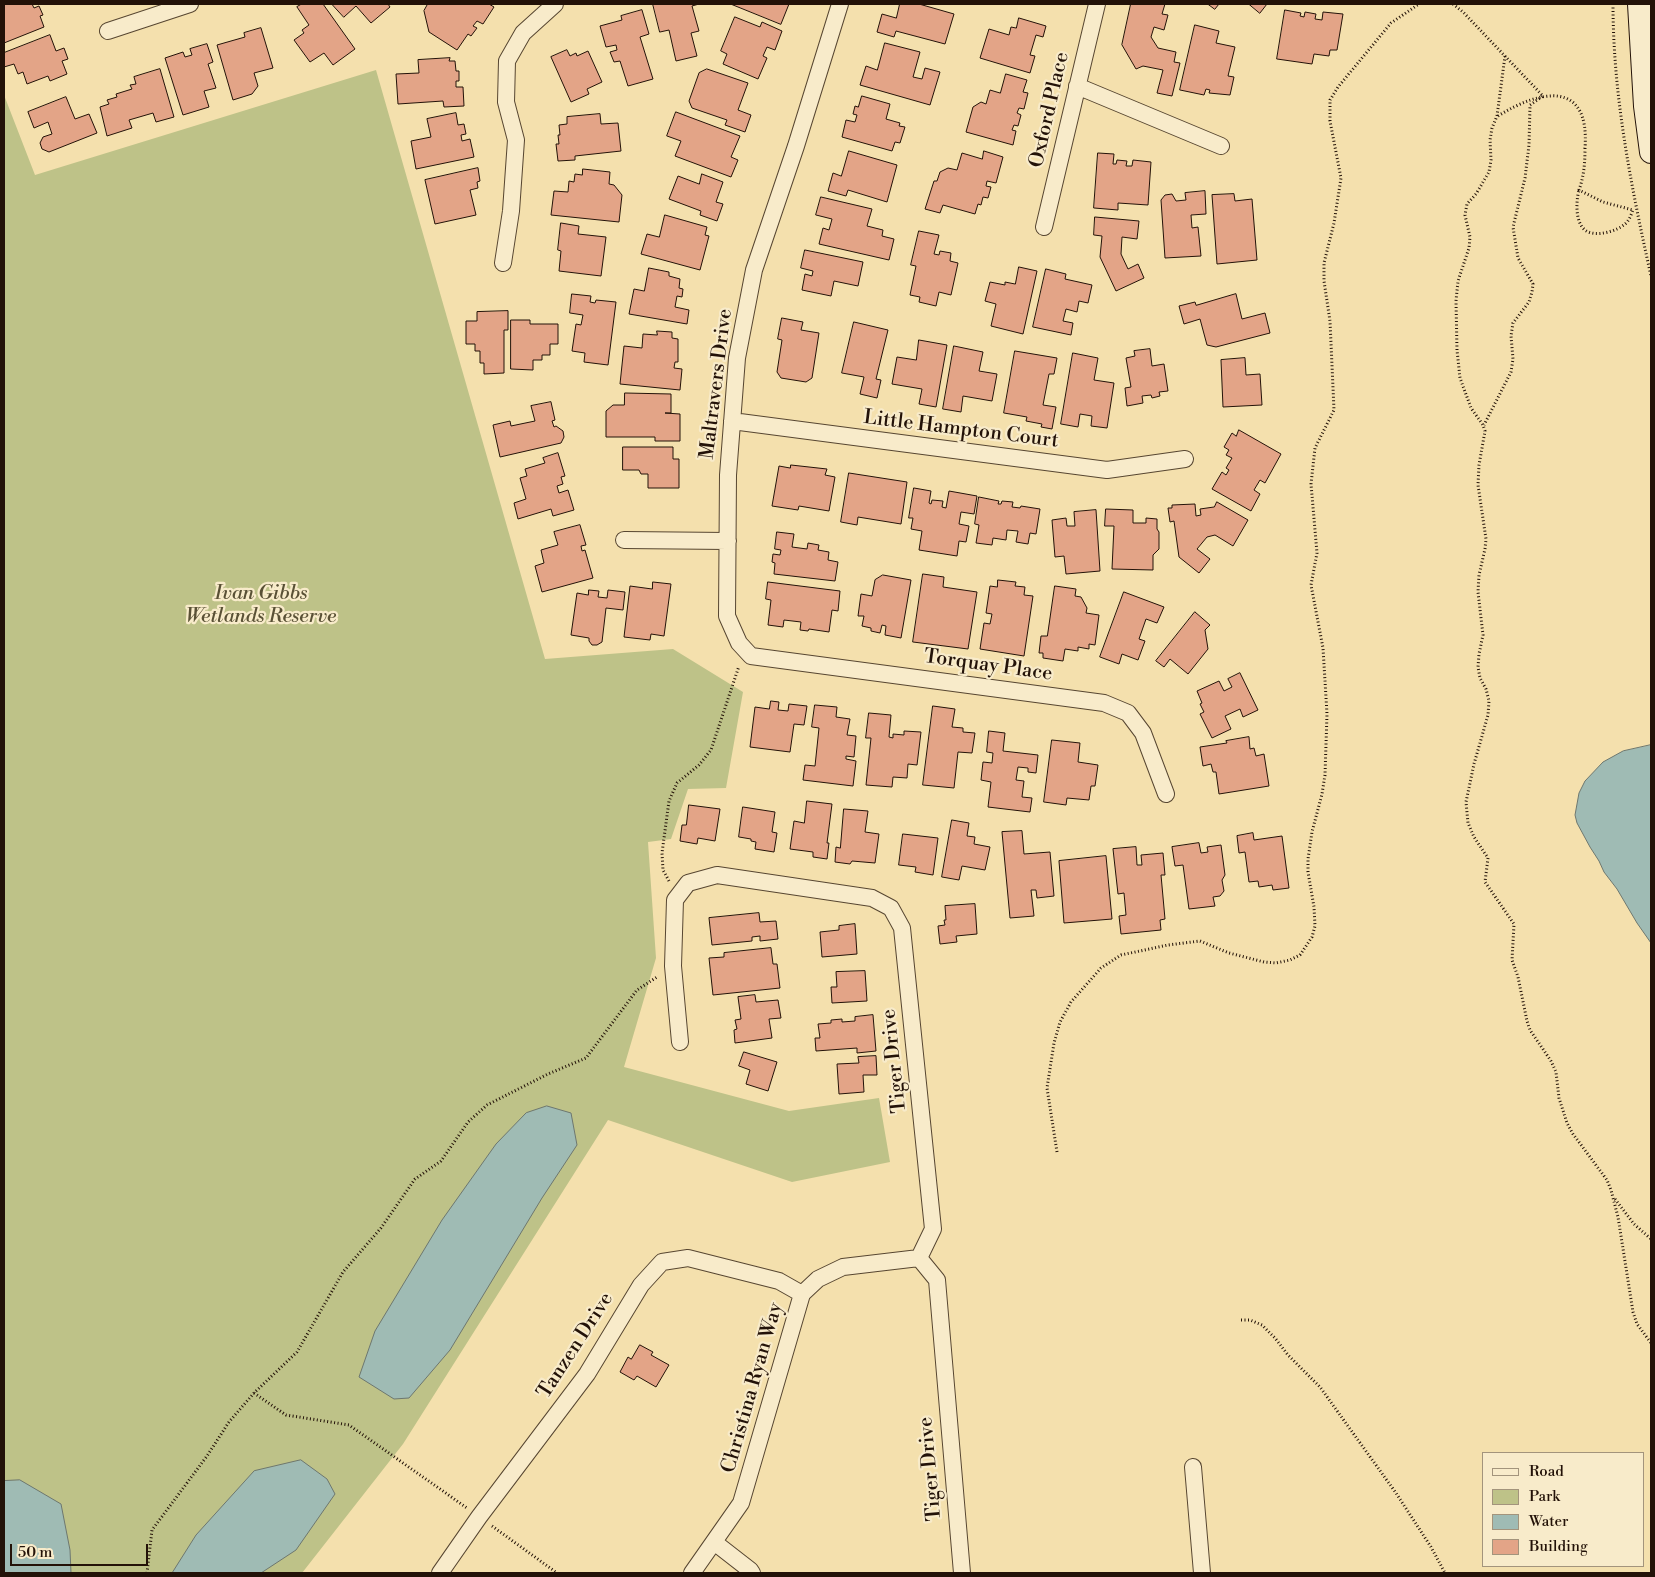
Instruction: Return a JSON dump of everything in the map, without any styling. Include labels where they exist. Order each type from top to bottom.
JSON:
[{"type":"main road","points":[[1639,4],[1645,106],[1651,152]]},
{"type":"street","points":[[108,31],[190,4]]},
{"type":"street","points":[[503,263],[511,210],[516,140],[506,102],[507,61],[523,33],[555,4]]},
{"type":"street","name":"Maltravers Drive","points":[[751,656],[739,643],[727,616],[728,475],[737,358],[754,270],[796,146],[840,4]]},
{"type":"street","name":"Oxford Place","points":[[1044,227],[1097,4]]},
{"type":"street","points":[[1077,86],[1221,146]]},
{"type":"street","name":"Little Hampton Court","points":[[732,421],[1107,470],[1185,459]]},
{"type":"street","points":[[624,540],[728,541]]},
{"type":"street","name":"Torquay Place","points":[[751,656],[1104,703],[1128,713],[1143,733],[1166,794]]},
{"type":"street","name":"Tiger Drive","points":[[675,900],[688,883],[717,875],[872,898],[891,908],[902,928],[934,1229],[919,1258],[936,1280],[962,1573]]},
{"type":"street","points":[[675,900],[673,966],[680,1042]]},
{"type":"street","name":"Tanzen Drive","points":[[440,1573],[479,1517],[586,1374],[641,1285],[662,1262],[688,1258],[779,1281],[802,1294]]},
{"type":"street","name":"Christina Ryan Way","points":[[692,1573],[741,1503],[802,1294],[818,1279],[843,1267],[919,1258]]},
{"type":"street","points":[[1194,1467],[1202,1573]]},
{"type":"street","points":[[714,1542],[752,1573]]},
{"type":"path","points":[[1057,1152],[1046,1088],[1054,1043],[1060,1022],[1071,1002],[1101,968],[1121,955],[1168,945],[1200,942],[1229,953],[1264,962],[1276,963],[1290,960],[1300,955],[1312,938],[1315,926],[1308,859],[1312,832],[1326,775],[1327,714],[1323,648],[1311,585],[1318,553],[1311,484],[1315,448],[1334,410],[1330,321],[1324,272],[1341,178],[1330,121],[1330,100],[1338,87],[1391,23],[1419,4]]},
{"type":"path","points":[[1453,4],[1543,96]]},
{"type":"path","points":[[1613,4],[1613,48],[1628,170],[1651,276]]},
{"type":"path","points":[[1505,56],[1497,116],[1490,140],[1491,160],[1489,172],[1467,204],[1465,215],[1470,237],[1469,248],[1458,281],[1456,301],[1460,378],[1471,408],[1484,426],[1485,431],[1479,465],[1478,485],[1486,539],[1479,575],[1478,592],[1483,636],[1478,668],[1489,701],[1484,730],[1468,790],[1466,802],[1468,823],[1474,837],[1488,858],[1485,882],[1514,924],[1512,960],[1518,977],[1525,1015],[1530,1030],[1554,1066],[1559,1098],[1567,1123],[1607,1180],[1613,1196],[1633,1312],[1637,1324],[1651,1343]]},
{"type":"path","points":[[1484,426],[1511,372],[1513,324],[1529,302],[1532,292],[1533,284],[1518,258],[1513,227],[1525,178],[1529,145],[1528,124],[1530,105],[1543,96]]},
{"type":"path","points":[[1497,116],[1522,102],[1543,96],[1566,99],[1574,104],[1580,110],[1586,131],[1583,180],[1579,190],[1576,198],[1581,226],[1586,232],[1596,234],[1619,228],[1627,223],[1633,210],[1603,202],[1579,190]]},
{"type":"path","points":[[675,900],[669,879],[663,870],[662,853],[669,802],[677,783],[711,750],[739,666],[751,656]]},
{"type":"path","points":[[147,1573],[152,1530],[207,1456],[229,1422],[254,1393],[297,1352],[343,1272],[381,1228],[415,1179],[442,1161],[468,1122],[487,1106],[548,1074],[586,1058],[637,990],[673,966]]},
{"type":"path","points":[[1613,1196],[1634,1224],[1651,1239]]},
{"type":"path","points":[[1241,1320],[1250,1320],[1262,1325],[1320,1387],[1396,1493],[1431,1547],[1445,1573]]},
{"type":"path","points":[[254,1393],[286,1415],[349,1425],[557,1573]]},
{"type":"green space","name":"Ivan Gibbs Wetlands Reserve","points":[[376,70],[545,659],[673,649],[743,692],[726,788],[688,789],[671,839],[648,842],[656,958],[624,1067],[789,1111],[879,1098],[890,1162],[792,1182],[608,1120],[403,1444],[302,1573],[4,1573],[4,95],[35,175]]},
{"type":"water","points":[[1651,745],[1651,943],[1604,872],[1577,823],[1575,815],[1579,793],[1585,781],[1603,762],[1623,751]]},
{"type":"water","points":[[547,1106],[571,1113],[577,1145],[542,1198],[450,1350],[409,1398],[394,1399],[359,1377],[375,1331],[442,1220],[496,1144],[526,1113]]},
{"type":"water","points":[[301,1460],[327,1479],[335,1494],[296,1550],[261,1573],[172,1573],[196,1535],[254,1471]]},
{"type":"water","points":[[20,1480],[61,1504],[70,1550],[71,1573],[4,1573],[4,1481]]},
{"type":"building","points":[[4,4],[32,4],[34,8],[39,6],[43,15],[40,16],[44,27],[4,43]]},
{"type":"building","points":[[302,4],[323,4],[355,49],[333,65],[324,53],[310,62],[294,40],[304,33],[302,30],[309,25],[297,7]]},
{"type":"building","points":[[332,4],[388,4],[390,7],[371,23],[356,6],[344,17]]},
{"type":"building","points":[[428,4],[489,4],[494,7],[483,24],[477,21],[473,26],[477,28],[471,36],[468,34],[457,50],[429,32],[424,11]]},
{"type":"building","points":[[653,4],[699,4],[692,6],[699,31],[691,33],[697,56],[676,61],[669,30],[660,32]]},
{"type":"building","points":[[731,4],[789,4],[781,24]]},
{"type":"building","points":[[900,4],[919,4],[954,14],[945,44],[896,31],[894,37],[877,32],[882,14],[896,18]]},
{"type":"building","points":[[1131,4],[1165,4],[1162,14],[1168,15],[1164,30],[1154,27],[1151,37],[1158,48],[1176,52],[1174,62],[1180,63],[1172,96],[1157,93],[1163,70],[1143,66],[1136,69],[1122,45]]},
{"type":"building","points":[[1208,4],[1219,4],[1215,9]]},
{"type":"building","points":[[1249,4],[1267,4],[1260,13]]},
{"type":"building","points":[[642,10],[649,34],[640,37],[653,79],[628,86],[620,61],[614,62],[610,52],[617,50],[616,45],[606,47],[600,26],[622,20],[621,16]]},
{"type":"building","points":[[1285,10],[1301,13],[1300,16],[1304,17],[1305,12],[1316,14],[1315,19],[1322,20],[1323,12],[1343,14],[1337,50],[1330,50],[1329,56],[1314,54],[1312,64],[1277,59]]},
{"type":"building","points":[[735,17],[760,27],[762,22],[782,31],[775,50],[767,47],[763,56],[767,58],[758,79],[723,64],[727,54],[721,51]]},
{"type":"building","points":[[1019,18],[1046,26],[1043,37],[1036,35],[1030,55],[1035,56],[1030,73],[980,58],[989,29],[1009,35],[1011,27],[1016,28]]},
{"type":"building","points":[[1195,25],[1219,31],[1216,43],[1235,47],[1228,76],[1234,77],[1230,95],[1209,93],[1210,90],[1206,89],[1204,95],[1180,90]]},
{"type":"building","points":[[261,28],[273,68],[254,73],[258,86],[252,94],[233,100],[217,45],[245,37],[244,33]]},
{"type":"building","points":[[50,35],[56,51],[64,48],[68,59],[62,61],[67,74],[50,81],[48,76],[27,84],[23,72],[18,74],[14,64],[4,67],[4,53]]},
{"type":"building","points":[[885,43],[920,52],[913,77],[922,79],[925,68],[940,72],[930,105],[860,85],[866,66],[877,70]]},
{"type":"building","points":[[207,44],[213,62],[208,64],[216,88],[204,91],[209,107],[183,115],[165,58],[183,52],[185,57],[192,55],[190,49]]},
{"type":"building","points":[[567,50],[570,56],[576,53],[577,56],[588,51],[602,82],[587,89],[589,94],[571,102],[551,57]]},
{"type":"building","points":[[450,58],[449,61],[455,61],[456,71],[459,71],[459,81],[456,81],[456,87],[463,87],[464,106],[444,107],[443,101],[398,104],[396,74],[419,73],[418,60]]},
{"type":"building","points":[[160,69],[174,117],[156,122],[153,113],[129,120],[132,128],[107,136],[100,107],[109,104],[107,100],[117,97],[116,94],[132,89],[130,85],[136,84],[134,77]]},
{"type":"building","points":[[707,69],[748,83],[738,110],[751,115],[745,132],[725,125],[727,120],[692,108],[689,101],[699,73]]},
{"type":"building","points":[[1006,74],[1027,80],[1023,92],[1028,93],[1024,109],[1019,108],[1017,113],[1021,115],[1018,126],[1014,125],[1012,130],[1016,131],[1013,145],[966,132],[973,107],[981,102],[986,104],[990,90],[1000,93]]},
{"type":"building","points":[[862,96],[890,104],[886,119],[900,123],[899,126],[905,127],[900,143],[895,142],[892,151],[842,137],[846,120],[855,122],[857,115],[853,114],[855,106],[858,107]]},
{"type":"building","points":[[66,97],[75,119],[89,114],[97,133],[49,152],[42,149],[40,143],[43,137],[52,134],[48,122],[34,128],[28,112]]},
{"type":"building","points":[[676,112],[740,136],[731,157],[738,160],[731,177],[675,156],[681,141],[667,136]]},
{"type":"building","points":[[456,113],[458,125],[464,124],[466,134],[461,135],[462,141],[470,139],[474,157],[416,169],[411,141],[431,137],[427,119]]},
{"type":"building","points":[[600,114],[601,124],[618,123],[621,151],[575,156],[575,160],[558,161],[556,144],[559,144],[559,125],[567,124],[567,117]]},
{"type":"building","points":[[849,151],[897,165],[887,202],[848,190],[846,196],[828,191],[833,173],[841,176]]},
{"type":"building","points":[[984,151],[1003,157],[996,183],[987,181],[986,186],[991,187],[988,198],[983,197],[981,205],[978,204],[975,214],[943,205],[940,213],[925,209],[934,181],[937,181],[940,172],[948,168],[957,170],[962,153],[982,159]]},
{"type":"building","points":[[1098,153],[1114,154],[1113,164],[1116,164],[1117,160],[1127,161],[1126,166],[1132,166],[1133,160],[1151,162],[1148,205],[1118,203],[1118,210],[1094,208]]},
{"type":"building","points":[[478,168],[480,181],[477,182],[478,188],[470,190],[476,215],[435,224],[425,180]]},
{"type":"building","points":[[583,169],[610,172],[609,184],[614,185],[622,195],[619,222],[551,215],[554,191],[568,192],[569,181],[574,182],[575,174],[582,175]]},
{"type":"building","points":[[702,174],[723,182],[716,202],[723,204],[717,221],[700,215],[701,211],[669,199],[678,176],[699,184]]},
{"type":"building","points":[[1205,191],[1206,214],[1191,215],[1192,228],[1198,227],[1201,256],[1165,258],[1161,200],[1165,195],[1172,194],[1176,201],[1186,200],[1185,193]]},
{"type":"building","points":[[1234,194],[1235,201],[1252,199],[1257,260],[1217,264],[1212,195]]},
{"type":"building","points":[[821,197],[872,209],[867,226],[883,230],[882,236],[894,239],[889,260],[819,244],[823,228],[829,230],[832,219],[816,215]]},
{"type":"building","points":[[665,215],[707,227],[705,235],[709,236],[700,270],[641,254],[647,234],[659,237]]},
{"type":"building","points":[[1095,217],[1139,221],[1137,239],[1122,237],[1121,254],[1128,269],[1138,264],[1144,278],[1116,291],[1100,257],[1102,236],[1094,235]]},
{"type":"building","points":[[561,223],[579,226],[578,234],[606,237],[601,276],[559,271],[561,251],[558,250]]},
{"type":"building","points":[[919,231],[939,235],[934,254],[939,255],[940,251],[951,253],[950,261],[958,263],[951,295],[939,292],[936,306],[919,302],[920,297],[910,295],[916,266],[911,265]]},
{"type":"building","points":[[805,250],[863,262],[858,286],[834,281],[831,296],[802,290],[805,274],[812,276],[813,271],[801,268]]},
{"type":"building","points":[[1019,267],[1037,271],[1023,334],[991,326],[996,304],[985,301],[990,282],[1005,285],[1005,282],[1015,284]]},
{"type":"building","points":[[649,268],[669,272],[669,276],[680,279],[679,288],[683,289],[682,297],[677,296],[675,307],[689,310],[687,324],[629,314],[634,289],[644,291]]},
{"type":"building","points":[[1046,269],[1066,274],[1065,279],[1092,285],[1088,303],[1079,301],[1077,312],[1066,309],[1063,321],[1073,323],[1071,335],[1033,327]]},
{"type":"building","points":[[572,294],[591,296],[590,302],[595,303],[596,300],[616,302],[608,365],[584,362],[585,353],[572,351],[576,324],[581,325],[583,315],[570,313]]},
{"type":"building","points":[[1236,294],[1242,319],[1265,313],[1270,333],[1216,347],[1207,345],[1200,319],[1184,324],[1179,306],[1195,302],[1196,305]]},
{"type":"building","points":[[508,311],[508,330],[504,330],[504,373],[484,374],[484,363],[480,363],[480,351],[475,351],[475,344],[466,344],[466,321],[477,321],[477,312]]},
{"type":"building","points":[[782,318],[803,322],[801,330],[819,333],[812,378],[806,382],[781,378],[777,372],[782,340],[778,339]]},
{"type":"building","points":[[511,320],[530,320],[530,324],[558,324],[558,344],[550,344],[550,355],[542,355],[542,360],[533,360],[533,370],[511,369]]},
{"type":"building","points":[[854,322],[888,330],[876,379],[881,380],[877,398],[860,394],[864,377],[842,373]]},
{"type":"building","points":[[657,331],[672,332],[672,338],[678,339],[678,362],[675,362],[674,368],[682,369],[680,390],[620,384],[624,346],[642,348],[643,334],[657,335]]},
{"type":"building","points":[[919,340],[947,345],[936,407],[919,404],[922,389],[892,384],[897,357],[916,360]]},
{"type":"building","points":[[954,346],[983,352],[979,371],[997,374],[992,401],[963,396],[961,412],[943,409]]},
{"type":"building","points":[[1150,349],[1152,366],[1164,364],[1168,391],[1159,392],[1160,396],[1152,398],[1151,395],[1142,396],[1143,403],[1127,406],[1125,388],[1131,387],[1126,358],[1135,356],[1134,351]]},
{"type":"building","points":[[1015,351],[1057,358],[1054,374],[1049,374],[1043,405],[1056,407],[1052,429],[1041,427],[1042,424],[1026,421],[1027,417],[1004,413]]},
{"type":"building","points":[[1073,353],[1098,358],[1094,380],[1114,383],[1107,428],[1091,426],[1092,416],[1080,414],[1078,427],[1061,424]]},
{"type":"building","points":[[1245,358],[1246,375],[1260,374],[1262,405],[1223,407],[1221,360]]},
{"type":"building","points":[[625,393],[671,394],[671,413],[665,413],[680,414],[680,441],[655,441],[655,437],[606,437],[606,411],[613,405],[624,405]]},
{"type":"building","points":[[551,402],[555,420],[552,421],[554,427],[556,426],[563,431],[564,437],[561,443],[500,457],[493,425],[510,421],[511,426],[535,421],[531,406]]},
{"type":"building","points":[[1239,430],[1281,454],[1265,483],[1260,480],[1254,490],[1260,494],[1251,511],[1212,489],[1222,472],[1226,475],[1229,470],[1226,468],[1232,458],[1226,455],[1229,450],[1224,447],[1232,433],[1236,436]]},
{"type":"building","points":[[623,447],[673,447],[673,459],[679,459],[679,488],[648,488],[648,474],[641,474],[639,470],[623,470]]},
{"type":"building","points":[[558,453],[565,476],[561,477],[563,484],[557,486],[559,493],[568,490],[574,510],[553,516],[551,509],[518,519],[514,503],[526,499],[520,478],[527,476],[525,469],[545,463],[543,458]]},
{"type":"building","points":[[791,465],[827,469],[825,475],[835,477],[829,511],[799,506],[798,510],[772,506],[779,466],[790,468]]},
{"type":"building","points":[[849,473],[907,482],[901,524],[858,517],[857,525],[841,522]]},
{"type":"building","points":[[914,488],[931,491],[929,503],[931,504],[932,500],[943,501],[942,507],[946,508],[949,491],[977,496],[974,514],[961,512],[959,524],[969,526],[966,542],[959,541],[957,556],[919,550],[922,531],[911,529],[913,518],[909,518]]},
{"type":"building","points":[[979,497],[999,501],[998,504],[1001,504],[1002,501],[1013,502],[1012,507],[1020,508],[1021,506],[1040,509],[1036,534],[1030,533],[1028,544],[1016,542],[1018,531],[1007,530],[1006,540],[993,538],[992,545],[976,543],[979,525],[975,524]]},
{"type":"building","points":[[1217,502],[1248,520],[1233,546],[1215,535],[1207,537],[1197,549],[1210,559],[1199,573],[1179,557],[1174,521],[1170,522],[1168,508],[1172,508],[1172,505],[1195,504],[1196,516],[1201,515],[1200,509],[1214,507]]},
{"type":"building","points":[[1106,509],[1133,510],[1133,523],[1146,523],[1146,518],[1157,519],[1159,549],[1153,555],[1153,570],[1112,569],[1114,526],[1105,526]]},
{"type":"building","points":[[1096,510],[1100,571],[1066,574],[1064,556],[1055,557],[1052,520],[1066,518],[1067,526],[1075,526],[1074,512]]},
{"type":"building","points":[[580,525],[586,545],[581,546],[582,551],[585,550],[593,578],[542,592],[535,566],[544,563],[541,550],[558,545],[554,532]]},
{"type":"building","points":[[777,532],[794,534],[792,547],[807,549],[808,543],[819,545],[818,550],[829,552],[828,560],[838,562],[835,581],[774,574],[775,563],[772,562],[773,554],[780,555],[781,550],[775,549]]},
{"type":"building","points":[[923,574],[944,577],[943,587],[977,592],[968,649],[913,642]]},
{"type":"building","points":[[883,575],[911,580],[901,638],[885,635],[886,626],[882,625],[880,633],[871,631],[871,628],[862,626],[864,616],[858,616],[861,594],[872,596],[875,580]]},
{"type":"building","points":[[998,580],[1016,582],[1015,586],[1025,587],[1024,595],[1033,596],[1024,656],[980,649],[984,623],[990,624],[992,614],[986,613],[990,586],[997,587]]},
{"type":"building","points":[[653,582],[671,584],[664,636],[651,634],[650,640],[624,637],[630,586],[652,589]]},
{"type":"building","points":[[768,582],[840,591],[838,611],[832,610],[829,632],[809,629],[808,631],[800,630],[801,622],[784,620],[783,627],[768,625],[771,600],[766,599]]},
{"type":"building","points":[[1055,586],[1076,589],[1075,596],[1081,597],[1087,608],[1086,613],[1099,615],[1095,645],[1089,644],[1089,649],[1078,647],[1078,651],[1065,649],[1063,661],[1043,658],[1043,653],[1039,653],[1041,636],[1047,636]]},
{"type":"building","points":[[589,590],[599,591],[598,597],[607,598],[608,590],[625,592],[623,610],[606,608],[602,642],[597,645],[592,645],[589,638],[571,635],[577,593],[588,595]]},
{"type":"building","points":[[1124,592],[1164,607],[1157,623],[1146,619],[1139,639],[1145,641],[1138,660],[1122,654],[1119,664],[1100,657]]},
{"type":"building","points":[[1195,612],[1210,625],[1205,630],[1208,649],[1188,674],[1170,659],[1164,667],[1156,661]]},
{"type":"building","points":[[1240,673],[1258,710],[1243,717],[1240,709],[1225,716],[1231,729],[1212,738],[1200,714],[1204,712],[1197,691],[1219,681],[1224,691],[1232,687],[1228,679]]},
{"type":"building","points":[[771,701],[779,702],[778,710],[788,711],[789,704],[807,706],[804,725],[794,724],[790,752],[750,747],[755,707],[769,709]]},
{"type":"building","points":[[815,705],[837,707],[836,717],[850,719],[847,735],[856,736],[854,757],[846,756],[846,759],[856,761],[853,786],[803,780],[805,765],[815,766],[819,728],[812,727]]},
{"type":"building","points":[[933,706],[955,709],[952,727],[963,728],[963,732],[975,733],[972,753],[958,752],[954,788],[923,785]]},
{"type":"building","points":[[869,713],[891,715],[889,737],[893,738],[893,734],[904,735],[904,731],[921,732],[917,765],[908,764],[907,778],[893,777],[892,787],[866,785],[871,738],[866,738]]},
{"type":"building","points":[[989,731],[1005,733],[1003,751],[1038,755],[1036,773],[1028,772],[1028,768],[1018,767],[1016,780],[1024,781],[1022,797],[1032,798],[1030,812],[988,807],[991,782],[981,780],[983,762],[992,763],[993,753],[987,752]]},
{"type":"building","points":[[1249,737],[1250,749],[1254,748],[1256,756],[1264,754],[1269,786],[1219,794],[1216,772],[1213,772],[1211,764],[1203,766],[1200,747]]},
{"type":"building","points":[[1052,740],[1080,743],[1078,762],[1098,765],[1095,786],[1091,786],[1089,800],[1067,798],[1066,805],[1044,802]]},
{"type":"building","points":[[807,801],[832,804],[827,859],[813,857],[813,852],[790,849],[794,821],[804,823]]},
{"type":"building","points":[[689,805],[720,809],[715,841],[698,838],[697,844],[680,841],[682,825],[686,825]]},
{"type":"building","points":[[743,807],[775,812],[772,832],[777,833],[774,852],[755,849],[756,842],[739,837]]},
{"type":"building","points":[[844,809],[868,811],[865,832],[879,834],[875,863],[852,861],[850,864],[835,862],[836,847],[840,848]]},
{"type":"building","points":[[952,820],[969,823],[967,836],[975,837],[974,844],[990,847],[985,870],[962,866],[959,880],[942,877]]},
{"type":"building","points":[[1022,831],[1024,854],[1050,852],[1054,896],[1037,898],[1036,890],[1031,890],[1034,916],[1010,918],[1002,832]]},
{"type":"building","points":[[1253,833],[1254,840],[1282,836],[1289,888],[1273,890],[1272,885],[1259,887],[1258,881],[1249,882],[1245,852],[1239,853],[1237,836]]},
{"type":"building","points":[[903,834],[938,838],[933,875],[915,872],[916,867],[899,865]]},
{"type":"building","points":[[1199,843],[1201,853],[1208,852],[1207,847],[1221,845],[1225,875],[1222,880],[1224,891],[1220,896],[1213,897],[1215,906],[1189,909],[1183,865],[1175,866],[1172,847]]},
{"type":"building","points":[[1136,847],[1137,865],[1142,865],[1141,855],[1163,853],[1165,875],[1161,875],[1165,919],[1160,920],[1161,930],[1121,934],[1119,916],[1126,915],[1124,893],[1118,894],[1113,849]]},
{"type":"building","points":[[1106,856],[1112,919],[1064,923],[1059,861]]},
{"type":"building","points":[[975,904],[977,934],[956,936],[957,942],[940,944],[938,926],[945,925],[945,906]]},
{"type":"building","points":[[759,913],[760,922],[776,921],[778,939],[760,941],[760,936],[752,937],[752,941],[712,945],[709,918]]},
{"type":"building","points":[[855,924],[857,954],[822,957],[820,932],[839,930],[839,926]]},
{"type":"building","points":[[771,948],[773,964],[777,964],[780,988],[713,995],[709,958],[724,957],[724,953]]},
{"type":"building","points":[[865,971],[867,1001],[832,1003],[831,987],[837,987],[836,972]]},
{"type":"building","points":[[755,995],[756,1002],[778,1000],[781,1018],[769,1019],[772,1038],[735,1043],[734,1030],[737,1029],[735,1020],[741,1019],[738,997]]},
{"type":"building","points":[[873,1015],[876,1051],[857,1053],[857,1048],[816,1051],[815,1038],[820,1038],[818,1024],[831,1023],[831,1020],[842,1019],[842,1022],[855,1021],[855,1017]]},
{"type":"building","points":[[744,1052],[777,1062],[768,1091],[746,1084],[750,1070],[739,1066]]},
{"type":"building","points":[[876,1056],[877,1075],[863,1075],[864,1092],[839,1094],[837,1064],[859,1063],[858,1057]]},
{"type":"building","points":[[640,1345],[653,1352],[651,1355],[669,1365],[656,1387],[637,1376],[634,1380],[620,1372],[628,1357],[631,1359]]}]
